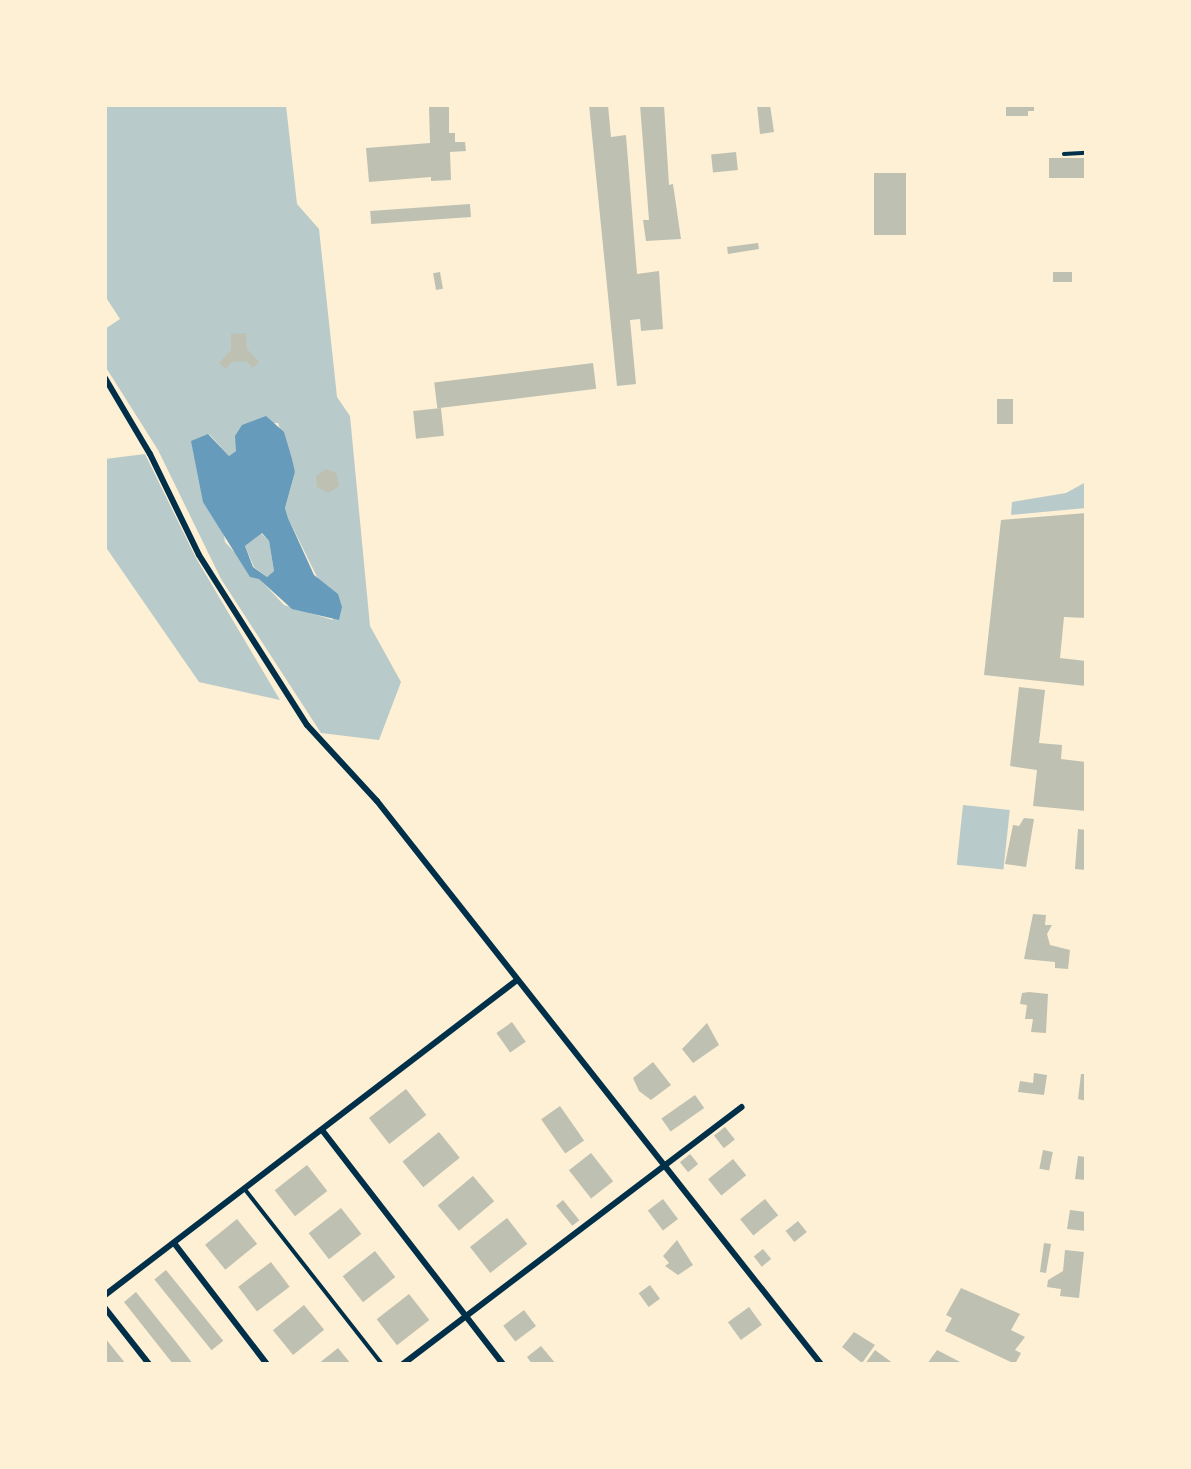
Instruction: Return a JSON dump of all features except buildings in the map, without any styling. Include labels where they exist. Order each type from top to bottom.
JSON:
[{"type":"street","points":[[105,378],[150,454],[199,555],[307,725],[377,801],[821,1364]]},
{"type":"street","points":[[105,1295],[517,980]]},
{"type":"street","points":[[403,1364],[741,1107]]},
{"type":"street","points":[[322,1130],[503,1364]]},
{"type":"street","points":[[174,1243],[268,1364]]},
{"type":"street","points":[[105,1308],[149,1364]]},
{"type":"lane","points":[[1064,154],[1086,153]]},
{"type":"lane","points":[[245,1189],[382,1364]]},
{"type":"shaded area","points":[[105,105],[286,105],[297,204],[319,229],[337,397],[350,416],[370,626],[401,682],[379,740],[321,733],[221,579],[158,450],[105,366],[105,329],[120,319],[105,296]],"holes":[[[278,423],[295,472],[285,508],[320,583],[333,620],[284,605],[225,542],[209,434],[229,456],[236,451],[242,425]]]},
{"type":"shaded area","points":[[145,454],[196,558],[280,700],[199,682],[105,546],[105,459]]},
{"type":"shaded area","points":[[1086,482],[1086,508],[1011,515],[1012,502],[1066,493]]},
{"type":"shaded area","points":[[261,533],[269,541],[274,571],[267,577],[254,567],[245,546]]},
{"type":"shaded area","points":[[963,805],[1010,810],[1003,870],[957,865]]},
{"type":"water","points":[[266,416],[284,432],[295,472],[285,508],[314,575],[338,594],[342,607],[339,620],[292,609],[259,579],[250,577],[203,502],[191,441],[208,434],[229,456],[236,451],[235,436],[242,425]],"holes":[[[262,533],[269,541],[274,571],[267,577],[253,567],[245,546]]]}]
